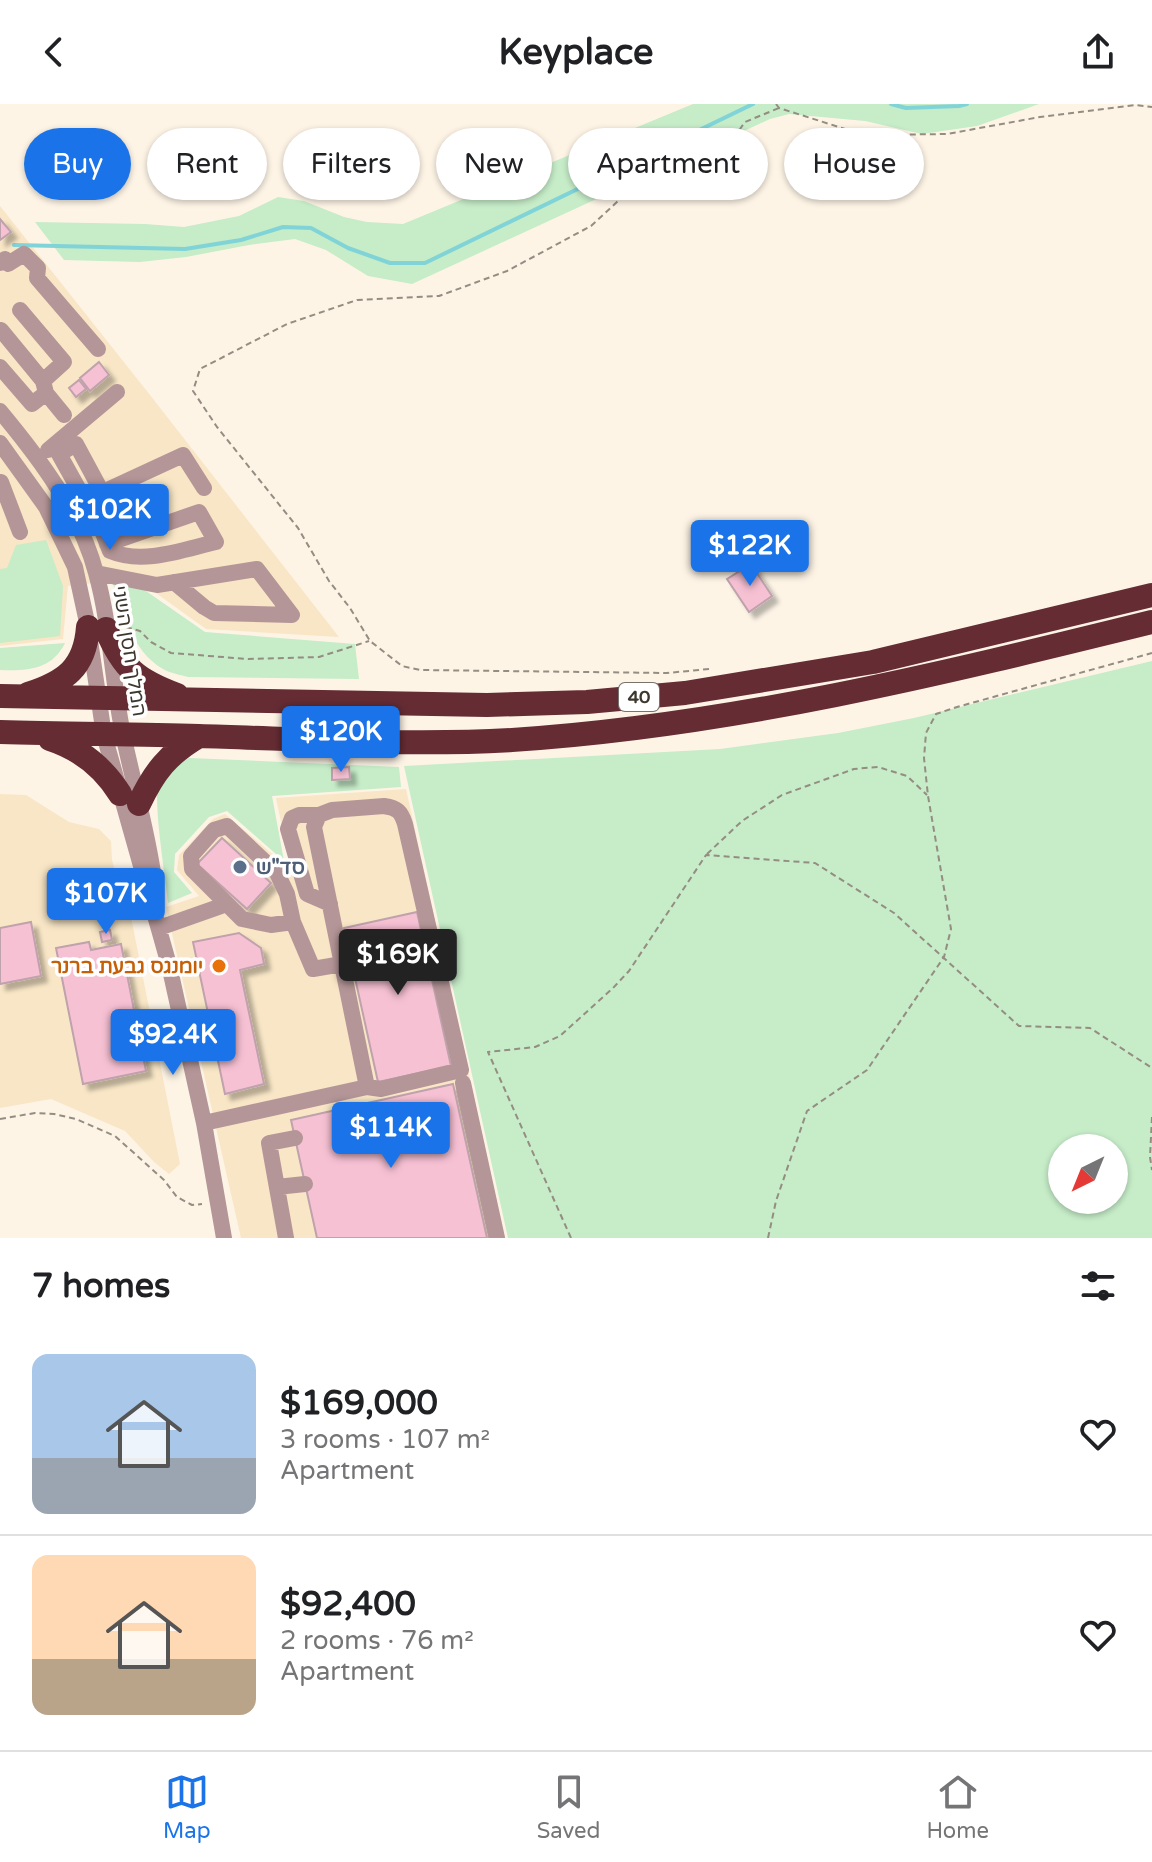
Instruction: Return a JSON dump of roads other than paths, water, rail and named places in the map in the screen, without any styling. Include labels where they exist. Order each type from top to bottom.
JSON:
[{"type":"highway","name":"40","points":[[9,696],[487,705],[587,702],[673,694],[873,662],[1152,595]]},
{"type":"highway","name":"40","points":[[10,732],[423,743],[512,740],[601,732],[699,720],[847,693],[1152,622]]},
{"type":"highway","points":[[9,696],[42,689],[64,677],[81,659],[97,628],[140,678],[171,693],[199,700]]},
{"type":"highway","points":[[10,732],[55,741],[86,757],[130,799],[147,787],[161,765],[199,736]]},
{"type":"street","points":[[0,263],[5,259],[8,264],[24,254],[38,268],[37,278],[98,349]]},
{"type":"street","points":[[0,367],[32,404],[64,362],[20,310]]},
{"type":"street","points":[[1,330],[64,415]]},
{"type":"street","points":[[57,450],[117,392]]},
{"type":"street","name":"המלך חסן השני","points":[[0,411],[65,500],[96,573],[97,628],[114,735],[204,1123],[223,1238]]},
{"type":"street","name":"המלך חסן השני","points":[[0,443],[46,507],[75,567],[97,628]]},
{"type":"street","points":[[37,459],[76,444],[117,520]]},
{"type":"street","points":[[57,450],[110,551],[122,556],[149,557],[216,542],[199,512],[107,544]]},
{"type":"street","points":[[103,492],[183,455],[204,488]]},
{"type":"street","points":[[20,532],[0,482],[21,472]]},
{"type":"street","points":[[96,573],[149,584],[257,569],[292,615],[214,613],[174,582]]},
{"type":"street","points":[[204,1123],[367,1087],[381,1089],[461,1070],[405,824],[396,808],[332,810],[292,818],[288,829],[307,894],[330,904]]},
{"type":"street","points":[[319,815],[314,827],[367,1087]]},
{"type":"street","points":[[293,922],[271,925],[242,919],[192,869],[191,856],[214,830],[227,826],[277,873],[313,969],[342,964]]},
{"type":"street","points":[[159,928],[227,904]]},
{"type":"street","points":[[463,1083],[497,1238]]},
{"type":"street","points":[[286,1238],[269,1143],[295,1138]]},
{"type":"street","points":[[277,1187],[305,1184]]},
{"type":"waterway","points":[[14,245],[185,249],[241,240],[283,227],[311,228],[348,248],[390,263],[425,263],[753,104]]},
{"type":"waterway","points":[[891,104],[906,108],[967,104]]},
{"type":"place","name":"סד\"ש","points":[[240,867]]},
{"type":"place","name":"יומנגס גבעת ברנר","points":[[219,966]]}]
